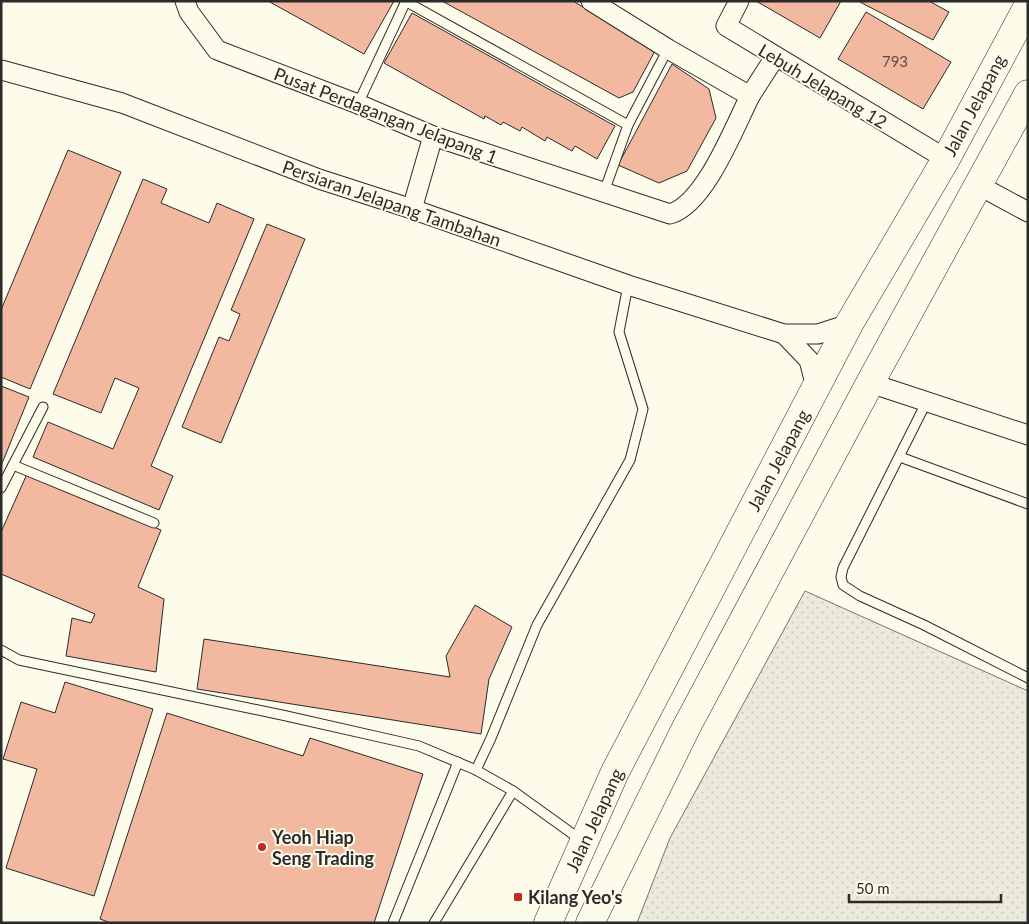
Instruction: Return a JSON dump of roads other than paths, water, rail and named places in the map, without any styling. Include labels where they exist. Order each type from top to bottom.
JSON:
[{"type":"main road","name":"Jalan Jelapang","points":[[548,923],[615,772],[816,387],[849,324],[946,159],[1028,6]]},
{"type":"main road","points":[[590,923],[687,726],[870,383],[1028,94]]},
{"type":"street","name":"Pusat Perdagangan Jelapang 1","points":[[185,1],[189,12],[217,50],[358,104],[433,136],[670,214],[678,211],[694,196],[711,175],[750,96]]},
{"type":"street","points":[[591,1],[668,49],[750,96],[775,56]]},
{"type":"street","name":"Lebuh Jelapang 12","points":[[739,1],[726,26],[946,159]]},
{"type":"street","name":"Persiaran Jelapang Tambahan","points":[[1,70],[122,103],[320,179],[412,209],[628,285],[784,334],[818,334],[849,324]]},
{"type":"street","points":[[412,209],[433,136]]},
{"type":"street","points":[[978,185],[1028,212]]},
{"type":"street","name":"Persiaran Jelapang Tambahan","points":[[784,334],[810,360],[816,387]]},
{"type":"street","points":[[870,383],[1028,435]]},
{"type":"lane","points":[[358,104],[406,1],[628,125]]},
{"type":"lane","points":[[604,192],[628,125],[668,49]]},
{"type":"lane","points":[[476,770],[537,625],[630,460],[643,409],[619,332],[628,285]]},
{"type":"lane","points":[[927,401],[843,568],[841,577],[843,585],[860,596],[924,625],[1028,678]]},
{"type":"lane","points":[[1,488],[43,407]]},
{"type":"lane","points":[[900,457],[1028,504]]},
{"type":"lane","points":[[13,465],[154,523]]},
{"type":"lane","points":[[1,650],[19,660],[419,746],[476,770],[512,792],[583,841]]},
{"type":"lane","points":[[393,923],[458,762]]},
{"type":"lane","points":[[434,923],[512,792]]},
{"type":"place","name":"Yeoh Hiap Seng Trading","points":[[262,847]]},
{"type":"place","name":"Kilang Yeo's","points":[[518,897]]}]
